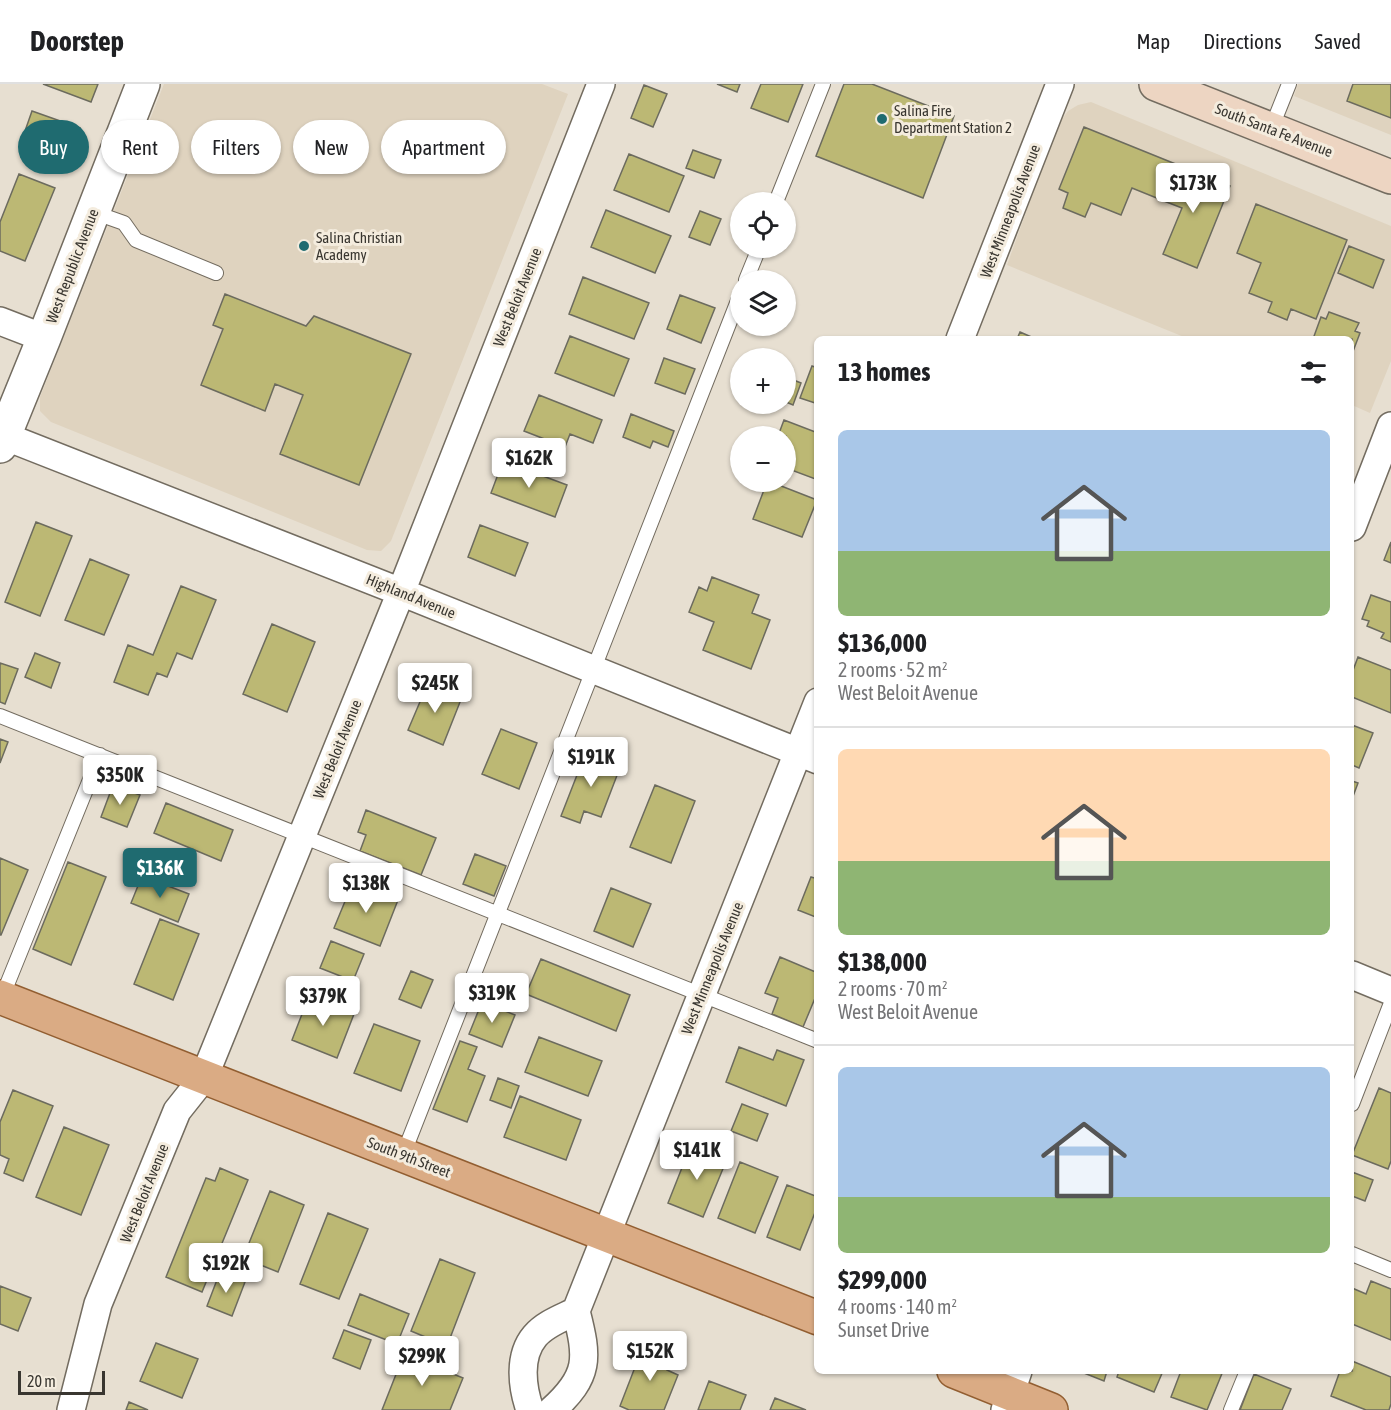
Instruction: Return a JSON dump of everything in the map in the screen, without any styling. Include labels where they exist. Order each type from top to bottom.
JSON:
[{"type":"main road","name":"South Santa Fe Avenue","points":[[1156,84],[1391,177]]},
{"type":"main road","name":"South 9th Street","points":[[1,997],[814,1315]]},
{"type":"main road","points":[[963,1374],[1011,1391],[1051,1410]]},
{"type":"street","name":"West Republic Avenue","points":[[2,441],[143,84]]},
{"type":"street","name":"West Beloit Avenue","points":[[71,1410],[98,1304],[177,1112],[204,1077],[401,592],[601,84]]},
{"type":"street","name":"West Minneapolis Avenue","points":[[961,336],[1060,84]]},
{"type":"street","points":[[0,321],[44,338]]},
{"type":"street","points":[[1354,521],[1391,426]]},
{"type":"street","name":"Highland Avenue","points":[[2,441],[401,592],[808,756]]},
{"type":"street","name":"West Minneapolis Avenue","points":[[576,1311],[701,995],[808,756],[814,724]]},
{"type":"street","points":[[1354,976],[1391,991]]},
{"type":"street","points":[[530,1410],[525,1395],[523,1371],[525,1354],[535,1336],[551,1323],[576,1311],[583,1338],[585,1361],[580,1378],[552,1410]]},
{"type":"lane","points":[[780,192],[823,84]]},
{"type":"lane","points":[[1271,129],[1289,84]]},
{"type":"lane","points":[[93,212],[124,223],[136,240],[216,273]]},
{"type":"lane","points":[[403,1155],[730,321]]},
{"type":"lane","points":[[0,716],[814,1039]]},
{"type":"lane","points":[[1,997],[100,755]]},
{"type":"lane","points":[[1354,1099],[1391,1003]]},
{"type":"lane","points":[[1354,1255],[1391,1270]]},
{"type":"lane","points":[[1231,1410],[1245,1374]]},
{"type":"shaded area","name":"Salina Christian Academy","points":[[164,84],[542,84],[568,94],[391,541],[381,551],[367,550],[51,422],[40,411],[40,397],[128,174],[179,174],[179,120],[150,120]]},
{"type":"shaded area","points":[[1298,84],[1391,84],[1391,135],[1294,96]]},
{"type":"shaded area","points":[[1091,102],[1391,226],[1391,361],[1370,413],[1354,406],[1354,336],[1182,336],[1007,265],[1057,126],[1068,111],[1078,105]]},
{"type":"building","points":[[43,84],[98,84],[91,102]]},
{"type":"building","points":[[717,84],[740,84],[737,92]]},
{"type":"building","points":[[761,84],[803,84],[788,122],[751,108]]},
{"type":"building","points":[[844,84],[872,84],[954,116],[923,198],[816,156]]},
{"type":"building","points":[[1353,84],[1391,84],[1391,118],[1347,101]]},
{"type":"building","points":[[644,85],[667,94],[653,127],[631,118]]},
{"type":"building","points":[[32,111],[57,120],[29,120]]},
{"type":"building","points":[[1084,127],[1178,165],[1164,201],[1132,188],[1121,215],[1091,203],[1085,217],[1063,208],[1068,193],[1059,189]]},
{"type":"building","points":[[693,150],[721,160],[714,178],[686,168]]},
{"type":"building","points":[[629,154],[684,176],[669,212],[614,190]]},
{"type":"building","points":[[1178,165],[1230,186],[1197,268],[1163,254],[1182,208],[1164,201]]},
{"type":"building","points":[[19,174],[55,188],[25,261],[0,251],[0,222]]},
{"type":"building","points":[[1256,204],[1347,240],[1316,319],[1291,309],[1287,320],[1268,312],[1272,302],[1249,293],[1261,263],[1237,253]]},
{"type":"building","points":[[606,210],[671,236],[655,273],[591,247]]},
{"type":"building","points":[[700,211],[721,219],[710,245],[689,237]]},
{"type":"building","points":[[1349,246],[1384,260],[1373,288],[1338,273]]},
{"type":"building","points":[[583,277],[649,303],[634,339],[569,314]]},
{"type":"building","points":[[225,294],[306,326],[314,316],[411,354],[359,485],[280,454],[303,395],[275,384],[265,411],[201,385],[223,329],[213,325]]},
{"type":"building","points":[[680,295],[715,308],[701,343],[667,329]]},
{"type":"building","points":[[1329,312],[1359,323],[1355,331],[1360,333],[1354,349],[1354,336],[1314,336],[1321,317],[1326,319]]},
{"type":"building","points":[[570,336],[629,359],[614,396],[555,373]]},
{"type":"building","points":[[664,358],[695,369],[685,394],[655,383]]},
{"type":"building","points":[[812,366],[814,367],[814,403],[800,398]]},
{"type":"building","points":[[796,381],[801,383],[796,397]]},
{"type":"building","points":[[539,395],[602,420],[593,443],[570,434],[565,447],[524,431]]},
{"type":"building","points":[[631,414],[674,431],[668,447],[653,441],[650,448],[623,437]]},
{"type":"building","points":[[784,420],[814,431],[814,478],[796,472],[796,426],[782,426]]},
{"type":"building","points":[[503,461],[567,485],[555,517],[491,493]]},
{"type":"building","points":[[763,492],[796,492],[814,499],[814,507],[802,537],[753,519]]},
{"type":"building","points":[[36,522],[72,536],[40,616],[5,602]]},
{"type":"building","points":[[480,525],[528,543],[515,576],[468,557]]},
{"type":"building","points":[[1391,542],[1391,563],[1384,560]]},
{"type":"building","points":[[90,559],[129,575],[104,635],[65,620]]},
{"type":"building","points":[[712,577],[759,595],[752,613],[770,620],[751,669],[703,650],[714,622],[689,612],[699,587],[707,591]]},
{"type":"building","points":[[181,586],[216,600],[192,659],[177,653],[167,677],[157,673],[148,695],[114,682],[128,645],[153,655]]},
{"type":"building","points":[[1371,595],[1391,602],[1391,642],[1381,638],[1384,633],[1367,626],[1369,621],[1362,619]]},
{"type":"building","points":[[272,624],[315,642],[287,712],[243,694]]},
{"type":"building","points":[[35,653],[60,663],[51,688],[25,677]]},
{"type":"building","points":[[1358,657],[1391,670],[1391,713],[1354,698],[1354,668]]},
{"type":"building","points":[[0,663],[18,669],[5,704],[0,702]]},
{"type":"building","points":[[428,683],[462,697],[443,745],[408,730]]},
{"type":"building","points":[[1354,726],[1373,733],[1359,768],[1354,766]]},
{"type":"building","points":[[501,729],[537,743],[519,789],[482,774]]},
{"type":"building","points":[[0,739],[8,742],[0,763]]},
{"type":"building","points":[[586,752],[621,765],[601,817],[584,811],[580,823],[561,816]]},
{"type":"building","points":[[1354,782],[1358,783],[1354,794]]},
{"type":"building","points":[[113,785],[140,795],[127,827],[101,817]]},
{"type":"building","points":[[655,785],[695,801],[671,863],[630,847]]},
{"type":"building","points":[[166,803],[233,830],[221,861],[154,833]]},
{"type":"building","points":[[366,810],[436,838],[421,875],[360,851],[366,835],[358,832]]},
{"type":"building","points":[[475,854],[506,866],[494,896],[463,884]]},
{"type":"building","points":[[0,858],[28,870],[1,935],[0,935]]},
{"type":"building","points":[[68,862],[106,877],[71,965],[33,949]]},
{"type":"building","points":[[142,876],[189,894],[178,922],[131,903]]},
{"type":"building","points":[[811,877],[814,878],[814,916],[798,910]]},
{"type":"building","points":[[353,882],[398,900],[380,946],[334,928]]},
{"type":"building","points":[[611,888],[651,904],[633,947],[594,931]]},
{"type":"building","points":[[160,919],[199,934],[173,1000],[134,984]]},
{"type":"building","points":[[331,941],[364,954],[353,981],[320,968]]},
{"type":"building","points":[[780,957],[814,971],[814,1001],[803,1027],[772,1014],[778,998],[765,993]]},
{"type":"building","points":[[541,959],[630,995],[616,1031],[526,994]]},
{"type":"building","points":[[411,971],[433,980],[421,1008],[399,999]]},
{"type":"building","points":[[309,996],[354,1014],[337,1058],[292,1040]]},
{"type":"building","points":[[482,1002],[515,1015],[502,1047],[469,1034]]},
{"type":"building","points":[[374,1024],[420,1041],[401,1091],[354,1073]]},
{"type":"building","points":[[539,1037],[602,1061],[588,1096],[525,1072]]},
{"type":"building","points":[[460,1041],[477,1047],[468,1069],[485,1076],[467,1122],[433,1109]]},
{"type":"building","points":[[739,1047],[773,1060],[777,1050],[804,1060],[786,1106],[726,1082]]},
{"type":"building","points":[[498,1078],[519,1086],[511,1108],[490,1100]]},
{"type":"building","points":[[1379,1088],[1391,1093],[1391,1161],[1388,1169],[1354,1156],[1354,1150]]},
{"type":"building","points":[[13,1090],[53,1106],[23,1181],[4,1173],[9,1159],[0,1155],[0,1122]]},
{"type":"building","points":[[520,1096],[581,1120],[566,1160],[504,1137]]},
{"type":"building","points":[[742,1104],[768,1114],[757,1141],[731,1131]]},
{"type":"building","points":[[64,1127],[109,1145],[81,1215],[36,1197]]},
{"type":"building","points":[[691,1145],[727,1159],[703,1217],[668,1203]]},
{"type":"building","points":[[740,1162],[778,1177],[755,1233],[718,1218]]},
{"type":"building","points":[[220,1168],[248,1180],[202,1292],[166,1277],[206,1178],[215,1181]]},
{"type":"building","points":[[1354,1173],[1373,1180],[1365,1201],[1354,1197]]},
{"type":"building","points":[[787,1185],[814,1195],[814,1215],[800,1250],[767,1237]]},
{"type":"building","points":[[270,1191],[304,1205],[278,1272],[243,1258]]},
{"type":"building","points":[[328,1213],[368,1229],[339,1299],[300,1284]]},
{"type":"building","points":[[440,1259],[475,1273],[447,1346],[411,1331]]},
{"type":"building","points":[[220,1272],[245,1282],[232,1316],[207,1306]]},
{"type":"building","points":[[1371,1281],[1391,1289],[1391,1340],[1354,1325],[1354,1289],[1366,1294]]},
{"type":"building","points":[[0,1286],[31,1298],[18,1331],[0,1324]]},
{"type":"building","points":[[360,1294],[409,1314],[397,1344],[348,1325]]},
{"type":"building","points":[[344,1330],[371,1340],[360,1369],[333,1358]]},
{"type":"building","points":[[156,1343],[198,1359],[182,1398],[140,1381]]},
{"type":"building","points":[[644,1344],[673,1355],[667,1370],[678,1375],[664,1410],[629,1410],[620,1406]]},
{"type":"building","points":[[404,1354],[463,1378],[450,1410],[382,1410]]},
{"type":"building","points":[[1354,1362],[1391,1377],[1389,1410],[1366,1410],[1331,1396],[1339,1374],[1354,1374]]},
{"type":"building","points":[[1086,1374],[1106,1374],[1104,1381]]},
{"type":"building","points":[[1118,1374],[1162,1374],[1154,1392],[1117,1377]]},
{"type":"building","points":[[1180,1374],[1222,1374],[1207,1410],[1171,1397]]},
{"type":"building","points":[[1254,1374],[1291,1389],[1282,1410],[1240,1410]]},
{"type":"building","points":[[709,1381],[746,1395],[740,1410],[698,1410]]},
{"type":"building","points":[[775,1398],[806,1410],[770,1410]]},
{"type":"building","points":[[129,1402],[148,1410],[126,1410]]},
{"type":"place","name":"Salina Fire Department Station 2","points":[[882,119]]},
{"type":"place","name":"Salina Christian Academy","points":[[304,246]]}]
